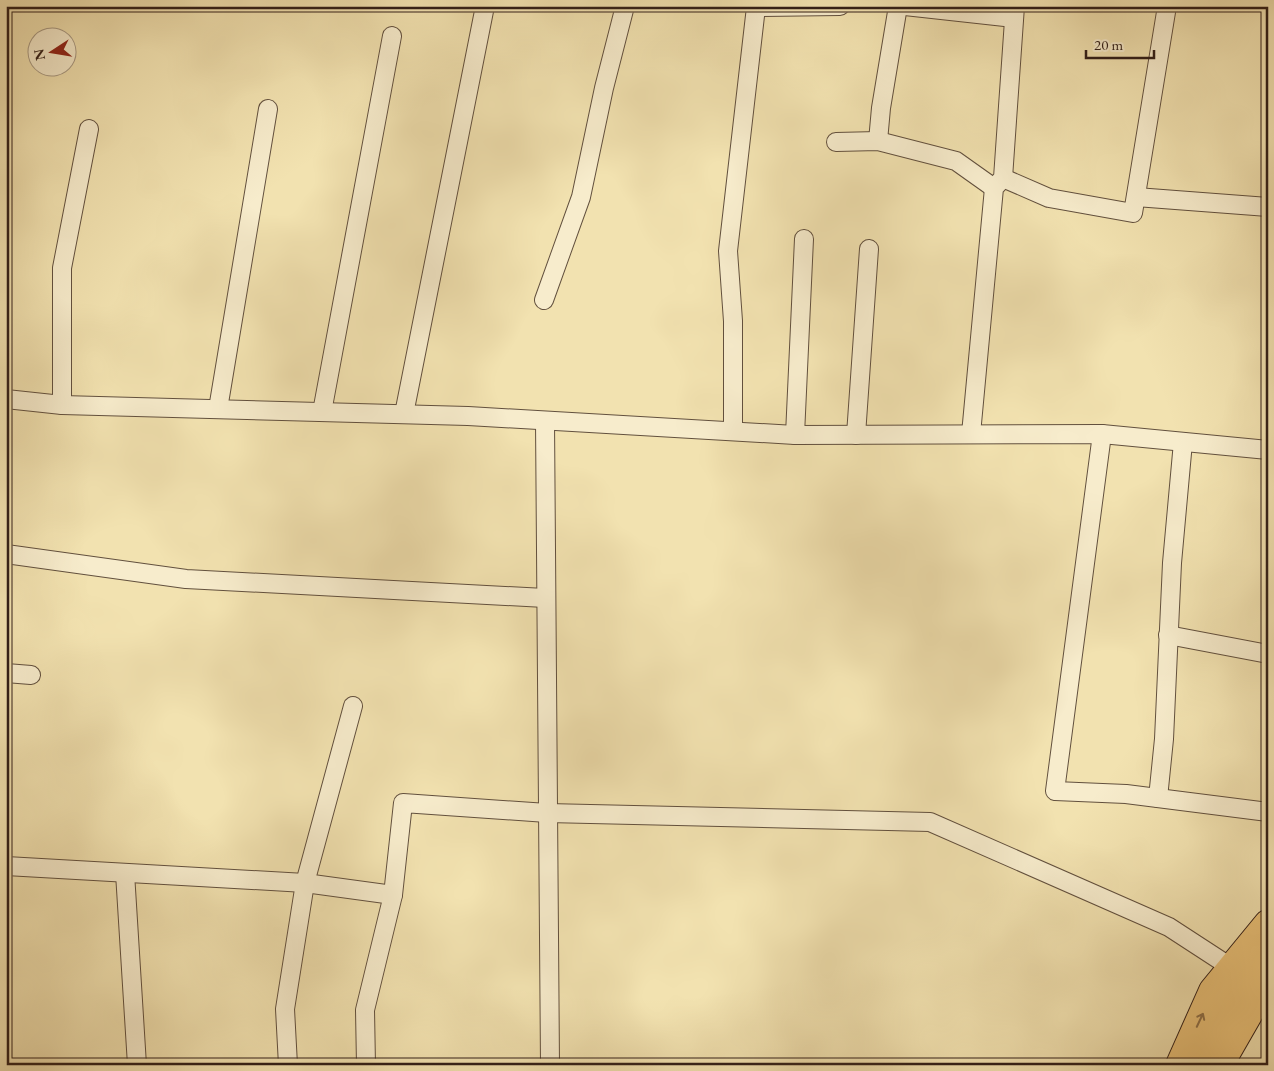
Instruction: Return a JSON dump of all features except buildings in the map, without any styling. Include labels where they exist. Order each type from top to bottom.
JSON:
[{"type":"main road","points":[[1180,1065],[1213,992],[1268,924]]},
{"type":"main road","points":[[1196,1065],[1234,998],[1268,956]]},
{"type":"main road","points":[[1220,1065],[1259,993],[1268,982]]},
{"type":"main road","points":[[1220,1065],[1268,1010]]},
{"type":"street","points":[[404,414],[485,6]]},
{"type":"street","points":[[544,300],[581,197],[604,88],[625,6]]},
{"type":"street","points":[[733,431],[733,321],[728,251],[756,7],[840,6]]},
{"type":"street","points":[[878,141],[880,108],[898,6]]},
{"type":"street","points":[[905,6],[1014,12],[999,183],[971,434]]},
{"type":"street","points":[[836,142],[878,141],[956,161],[999,183],[1049,198],[1133,213],[1167,6]]},
{"type":"street","points":[[322,412],[392,36]]},
{"type":"street","points":[[218,409],[268,109]]},
{"type":"street","points":[[62,405],[62,268],[89,129]]},
{"type":"street","points":[[1136,197],[1268,207]]},
{"type":"street","points":[[795,435],[804,239]]},
{"type":"street","points":[[856,435],[869,249]]},
{"type":"street","points":[[6,399],[62,405],[404,414],[795,435],[1102,434],[1268,450]]},
{"type":"street","points":[[545,421],[550,1065]]},
{"type":"street","points":[[1102,434],[1055,791],[1126,794],[1268,812]]},
{"type":"street","points":[[1158,798],[1164,739],[1172,563],[1183,442]]},
{"type":"street","points":[[6,554],[186,579],[545,598]]},
{"type":"street","points":[[1168,635],[1268,654]]},
{"type":"street","points":[[6,673],[31,675]]},
{"type":"street","points":[[288,1065],[285,1009],[305,883],[353,706]]},
{"type":"street","points":[[366,1065],[365,1010],[393,895],[403,803],[547,814],[930,822],[1169,927],[1232,968]]},
{"type":"street","points":[[6,866],[305,883],[393,895]]},
{"type":"street","points":[[125,873],[136,1065]]}]
